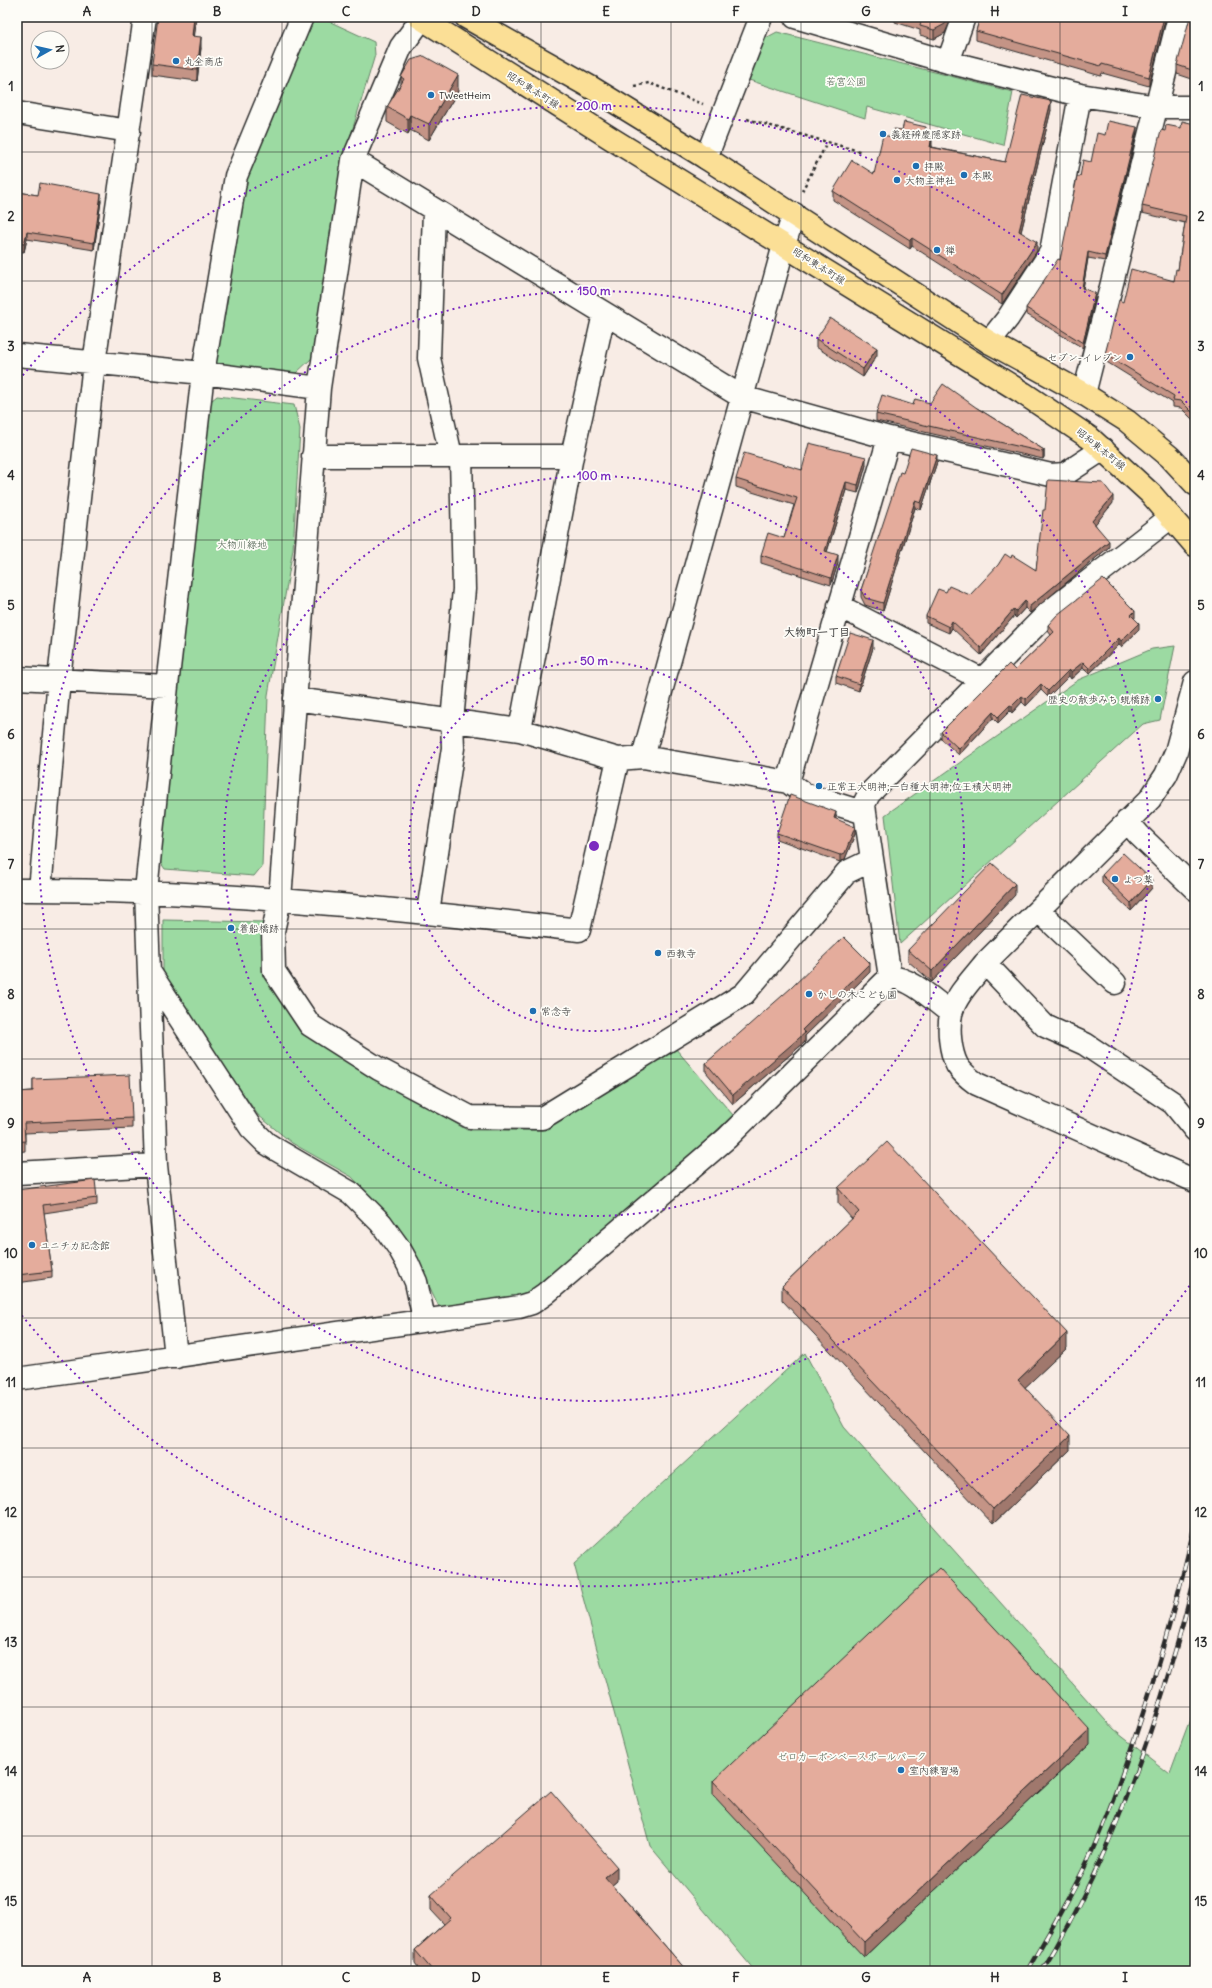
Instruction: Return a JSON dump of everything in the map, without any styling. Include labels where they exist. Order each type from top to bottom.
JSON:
[{"type":"main road","name":"昭和東本町線","points":[[421,17],[612,139],[1023,393],[1090,438],[1104,449],[1151,494],[1195,545]]},
{"type":"main road","points":[[466,17],[592,88],[794,214],[989,342],[1084,394],[1127,421],[1170,457],[1195,484]]},
{"type":"street","points":[[40,890],[59,679],[94,363],[145,17]]},
{"type":"street","points":[[176,1357],[156,1165],[146,891],[166,686],[203,373],[236,176],[302,17]]},
{"type":"street","points":[[421,17],[401,47],[354,160],[319,388],[280,899],[273,931],[274,971],[310,1025],[379,1069],[470,1117],[542,1118],[744,994],[847,872],[872,860]]},
{"type":"street","points":[[706,158],[761,17]]},
{"type":"street","points":[[795,17],[948,62],[1080,95],[1158,107],[1195,107]]},
{"type":"street","points":[[948,62],[964,17]]},
{"type":"street","points":[[1084,394],[1158,107],[1184,19]]},
{"type":"street","points":[[989,342],[1008,318],[1051,252],[1080,95]]},
{"type":"street","points":[[17,113],[129,131]]},
{"type":"street","points":[[354,160],[434,211],[517,259],[604,314],[742,397],[889,438],[1057,476],[1065,474],[1104,449]]},
{"type":"street","points":[[428,912],[453,748],[452,721],[464,589],[456,456],[429,358],[434,211]]},
{"type":"street","points":[[643,757],[784,245],[794,214]]},
{"type":"street","points":[[520,730],[572,456],[604,314]]},
{"type":"street","points":[[17,355],[203,373],[319,388]]},
{"type":"street","points":[[788,782],[889,438]]},
{"type":"street","points":[[313,456],[572,456]]},
{"type":"street","points":[[890,977],[865,813],[864,804],[869,794],[981,679],[1049,612],[1171,517]]},
{"type":"street","points":[[839,606],[981,679]]},
{"type":"street","points":[[17,678],[59,679],[166,686]]},
{"type":"street","points":[[1195,682],[1176,752],[1166,775],[1150,799],[985,963],[964,988],[951,1013],[952,1049],[958,1066],[966,1076],[977,1084],[1195,1181]]},
{"type":"street","points":[[295,699],[520,730],[618,759],[643,757],[788,782],[804,794],[865,813]]},
{"type":"street","points":[[17,890],[146,891],[280,899],[428,912],[579,930],[618,759]]},
{"type":"street","points":[[1127,821],[1139,835],[1195,889]]},
{"type":"street","points":[[1039,911],[1115,983]]},
{"type":"street","points":[[985,963],[1045,1026],[1086,1044],[1173,1102],[1195,1130]]},
{"type":"street","points":[[149,971],[252,1128],[266,1143],[351,1193],[381,1223],[399,1248],[408,1264],[416,1282],[424,1319]]},
{"type":"street","points":[[890,977],[909,983],[951,1013]]},
{"type":"street","points":[[17,1379],[176,1357],[424,1319],[519,1307],[532,1302],[545,1294],[727,1138],[890,977]]},
{"type":"street","points":[[17,1172],[156,1165]]},
{"type":"path","points":[[634,86],[648,83],[724,112],[862,152]]},
{"type":"path","points":[[802,191],[827,142]]},
{"type":"green space","points":[[324,19],[374,42],[375,55],[343,161],[312,358],[295,374],[217,366],[212,357],[240,194],[312,20]]},
{"type":"green space","name":"若宮公園","points":[[777,32],[1013,92],[1003,145],[867,107],[865,118],[749,80],[762,40]]},
{"type":"green space","name":"大物川緑地","points":[[217,396],[294,405],[300,429],[293,549],[268,695],[262,866],[254,876],[165,869],[158,859],[206,405]]},
{"type":"green space","points":[[1175,646],[1160,720],[1143,724],[900,944],[885,815],[1078,680],[1152,649]]},
{"type":"green space","points":[[163,920],[265,922],[263,973],[302,1033],[467,1130],[542,1130],[675,1048],[733,1115],[643,1200],[532,1294],[440,1309],[419,1264],[388,1217],[352,1177],[292,1143],[258,1115],[163,978]]},
{"type":"green space","name":"ゼロカーボンベースボールパーク","points":[[805,1353],[844,1427],[1114,1730],[1170,1774],[1195,1707],[1195,1971],[755,1971],[650,1846],[574,1564]]},
{"type":"building","name":"丸全商店","points":[[158,17],[194,17],[192,36],[201,37],[197,70],[152,64]]},
{"type":"building","points":[[908,17],[948,17],[945,24],[934,30],[920,26],[921,21]]},
{"type":"building","points":[[980,17],[1164,17],[1149,77],[1102,64],[1101,66],[976,31]]},
{"type":"building","points":[[1190,17],[1195,17],[1195,71],[1177,65]]},
{"type":"building","points":[[424,56],[458,75],[429,124],[410,115],[408,119],[387,107],[404,79],[401,77],[411,60]]},
{"type":"building","points":[[1022,95],[1051,101],[1019,231],[1037,242],[1002,295],[912,238],[910,240],[833,191],[852,160],[874,174],[883,135],[892,137],[894,129],[902,130],[904,122],[926,127],[925,135],[932,137],[930,147],[1005,162]]},
{"type":"building","points":[[1108,121],[1137,127],[1105,256],[1088,252],[1082,288],[1095,293],[1083,343],[1026,308],[1058,259],[1060,260],[1077,177],[1080,177],[1083,160],[1091,162],[1097,133],[1105,135]]},
{"type":"building","points":[[1182,121],[1195,124],[1195,415],[1181,401],[1173,400],[1174,396],[1105,354],[1119,300],[1123,302],[1131,269],[1174,281],[1176,269],[1178,270],[1186,216],[1142,206],[1161,130],[1165,131],[1166,125],[1181,128]]},
{"type":"building","points":[[40,183],[101,194],[94,243],[27,232],[24,244],[17,243],[17,192],[38,195]]},
{"type":"building","points":[[830,318],[877,348],[863,369],[816,339]]},
{"type":"building","points":[[943,384],[977,408],[1044,450],[1043,452],[876,414],[882,395],[913,405],[915,399],[930,403]]},
{"type":"building","points":[[809,443],[866,457],[858,485],[846,482],[825,551],[838,555],[831,578],[761,555],[768,533],[784,538],[797,498],[736,479],[744,453],[802,470]]},
{"type":"building","points":[[911,448],[937,455],[921,503],[915,501],[883,603],[865,598],[861,590],[900,472],[903,473]]},
{"type":"building","points":[[1048,480],[1103,483],[1113,496],[1092,521],[1109,541],[1030,606],[1025,601],[1016,611],[1014,609],[981,648],[952,621],[949,627],[926,616],[938,589],[946,592],[949,586],[970,595],[998,565],[1005,554],[1011,558],[1012,555],[1036,570]]},
{"type":"building","points":[[1103,579],[1135,611],[1131,615],[1139,623],[1121,641],[1119,638],[1089,668],[1083,662],[1071,672],[1069,670],[1048,691],[1041,684],[1026,699],[1022,696],[998,717],[993,712],[959,749],[941,732],[1009,664],[1015,670],[1054,632],[1048,625],[1057,615]]},
{"type":"building","points":[[850,633],[873,640],[859,684],[836,676]]},
{"type":"building","points":[[790,795],[836,812],[834,818],[855,827],[845,853],[840,855],[777,833]]},
{"type":"building","points":[[1123,853],[1152,880],[1131,903],[1102,875]]},
{"type":"building","points":[[992,863],[1015,884],[932,971],[908,950]]},
{"type":"building","points":[[844,937],[870,963],[802,1030],[805,1033],[733,1095],[706,1063],[791,988]]},
{"type":"building","points":[[130,1075],[132,1118],[24,1123],[25,1141],[17,1142],[17,1092],[33,1091],[33,1079]]},
{"type":"building","points":[[887,1142],[1067,1333],[1018,1380],[1070,1436],[993,1509],[782,1286],[859,1212],[838,1188]]},
{"type":"building","name":"ユニチカ記念館","points":[[95,1180],[97,1198],[43,1205],[52,1271],[17,1275],[17,1190]]},
{"type":"building","name":"室内練習場","points":[[939,1568],[1090,1730],[864,1942],[713,1781]]},
{"type":"building","points":[[551,1791],[617,1867],[605,1877],[687,1971],[433,1971],[415,1950],[451,1918],[431,1895]]},
{"type":"railway","points":[[1027,1971],[1059,1916],[1081,1874],[1111,1805],[1158,1666],[1178,1595],[1195,1523]]},
{"type":"railway","points":[[1042,1971],[1080,1904],[1112,1834],[1140,1762],[1185,1618],[1195,1575]]},
{"type":"place","name":"丸全商店","points":[[176,61]]},
{"type":"place","name":"TWeetHeim","points":[[431,95]]},
{"type":"place","name":"義経辨慶隠家跡","points":[[883,134]]},
{"type":"place","name":"拝殿","points":[[916,166]]},
{"type":"place","name":"本殿","points":[[964,175]]},
{"type":"place","name":"大物主神社","points":[[897,180]]},
{"type":"place","name":"禅","points":[[937,250]]},
{"type":"place","name":"セブン-イレブン","points":[[1130,357]]},
{"type":"place","name":"歴史の散歩みち 蜆橋跡","points":[[1158,699]]},
{"type":"place","name":"正常王大明神;一白種大明神;位王積大明神","points":[[819,786]]},
{"type":"place","name":"よつ葉","points":[[1115,879]]},
{"type":"place","name":"着船橋跡","points":[[231,928]]},
{"type":"place","name":"西教寺","points":[[658,953]]},
{"type":"place","name":"かしの木こども園","points":[[809,994]]},
{"type":"place","name":"常念寺","points":[[533,1011]]},
{"type":"place","name":"ユニチカ記念館","points":[[32,1245]]},
{"type":"place","name":"室内練習場","points":[[901,1770]]},
{"type":"district","name":"大物町一丁目","points":[[817,632]]}]
